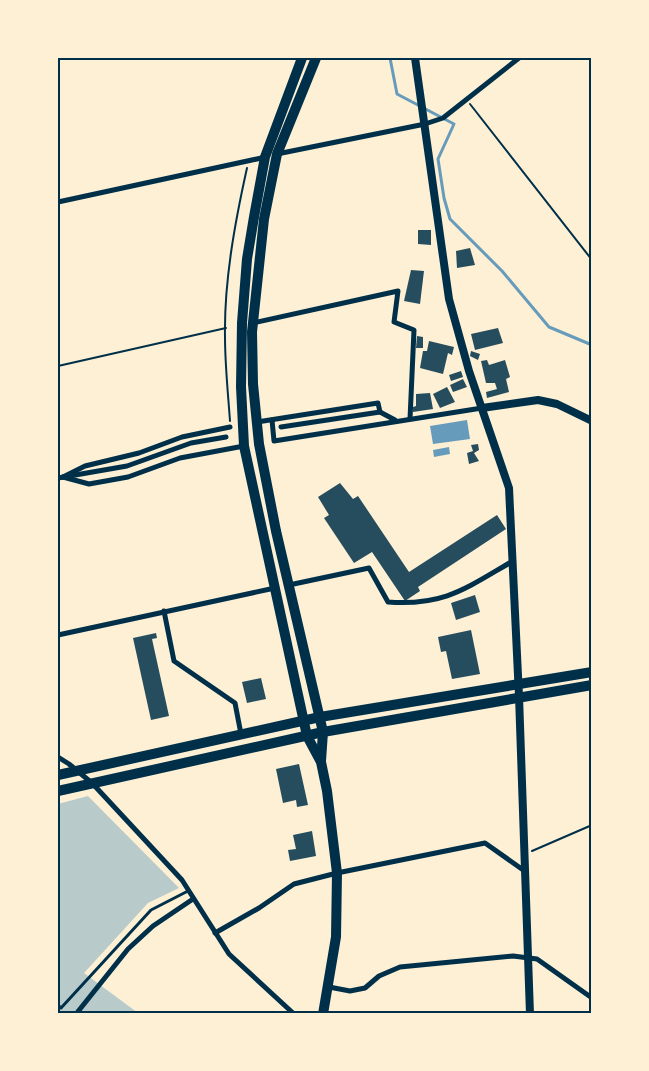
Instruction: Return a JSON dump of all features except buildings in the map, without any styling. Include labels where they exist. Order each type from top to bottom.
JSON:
[{"type":"main road","points":[[302,58],[265,157],[246,259],[241,388],[244,446],[307,736],[321,762]]},
{"type":"main road","points":[[316,58],[277,154],[264,220],[253,323],[252,384],[276,531],[323,732],[321,762],[327,792],[337,872],[336,936],[323,1014]]},
{"type":"main road","points":[[58,775],[320,717],[592,672]]},
{"type":"main road","points":[[58,791],[323,732],[519,696],[592,685]]},
{"type":"street","points":[[415,58],[449,299],[459,339],[508,488],[519,684],[530,1014]]},
{"type":"street","points":[[58,202],[425,124],[443,118],[519,58]]},
{"type":"street","points":[[253,323],[398,291],[394,322],[414,330],[410,419]]},
{"type":"street","points":[[272,420],[274,441],[538,400],[557,404],[592,421]]},
{"type":"street","points":[[257,422],[378,403],[380,412]]},
{"type":"street","points":[[282,427],[380,412],[396,421]]},
{"type":"street","points":[[60,478],[85,466],[138,453],[182,437],[230,427]]},
{"type":"street","points":[[60,478],[128,466],[191,443],[226,437]]},
{"type":"street","points":[[60,478],[89,484],[128,477],[180,458],[244,446]]},
{"type":"street","points":[[289,585],[369,568],[388,602],[405,603],[439,600],[452,596],[513,560]]},
{"type":"street","points":[[58,634],[275,588]]},
{"type":"street","points":[[164,611],[174,661],[234,703],[241,734]]},
{"type":"street","points":[[58,757],[78,770],[92,783],[182,880],[229,954],[294,1014]]},
{"type":"street","points":[[215,933],[259,908],[294,884],[337,872],[485,842],[526,872]]},
{"type":"street","points":[[76,1014],[128,949],[153,926],[193,899]]},
{"type":"street","points":[[329,987],[350,991],[365,988],[379,976],[400,967],[513,956],[537,959],[592,998]]},
{"type":"lane","points":[[58,1005],[61,1008],[151,910],[189,891]]},
{"type":"path","points":[[466,100],[592,260]]},
{"type":"path","points":[[230,427],[226,328],[239,205],[249,161]]},
{"type":"path","points":[[58,366],[226,328]]},
{"type":"path","points":[[526,854],[592,825]]},
{"type":"shaded area","points":[[88,796],[179,888],[148,903],[84,973],[138,1013],[58,1014],[58,804]]},
{"type":"water","points":[[467,420],[470,439],[433,444],[430,426]]},
{"type":"water","points":[[449,447],[450,454],[434,457],[433,450]]},
{"type":"waterway","points":[[390,58],[397,94],[454,124],[438,159],[444,198],[450,219],[502,271],[549,327],[592,345]]}]
